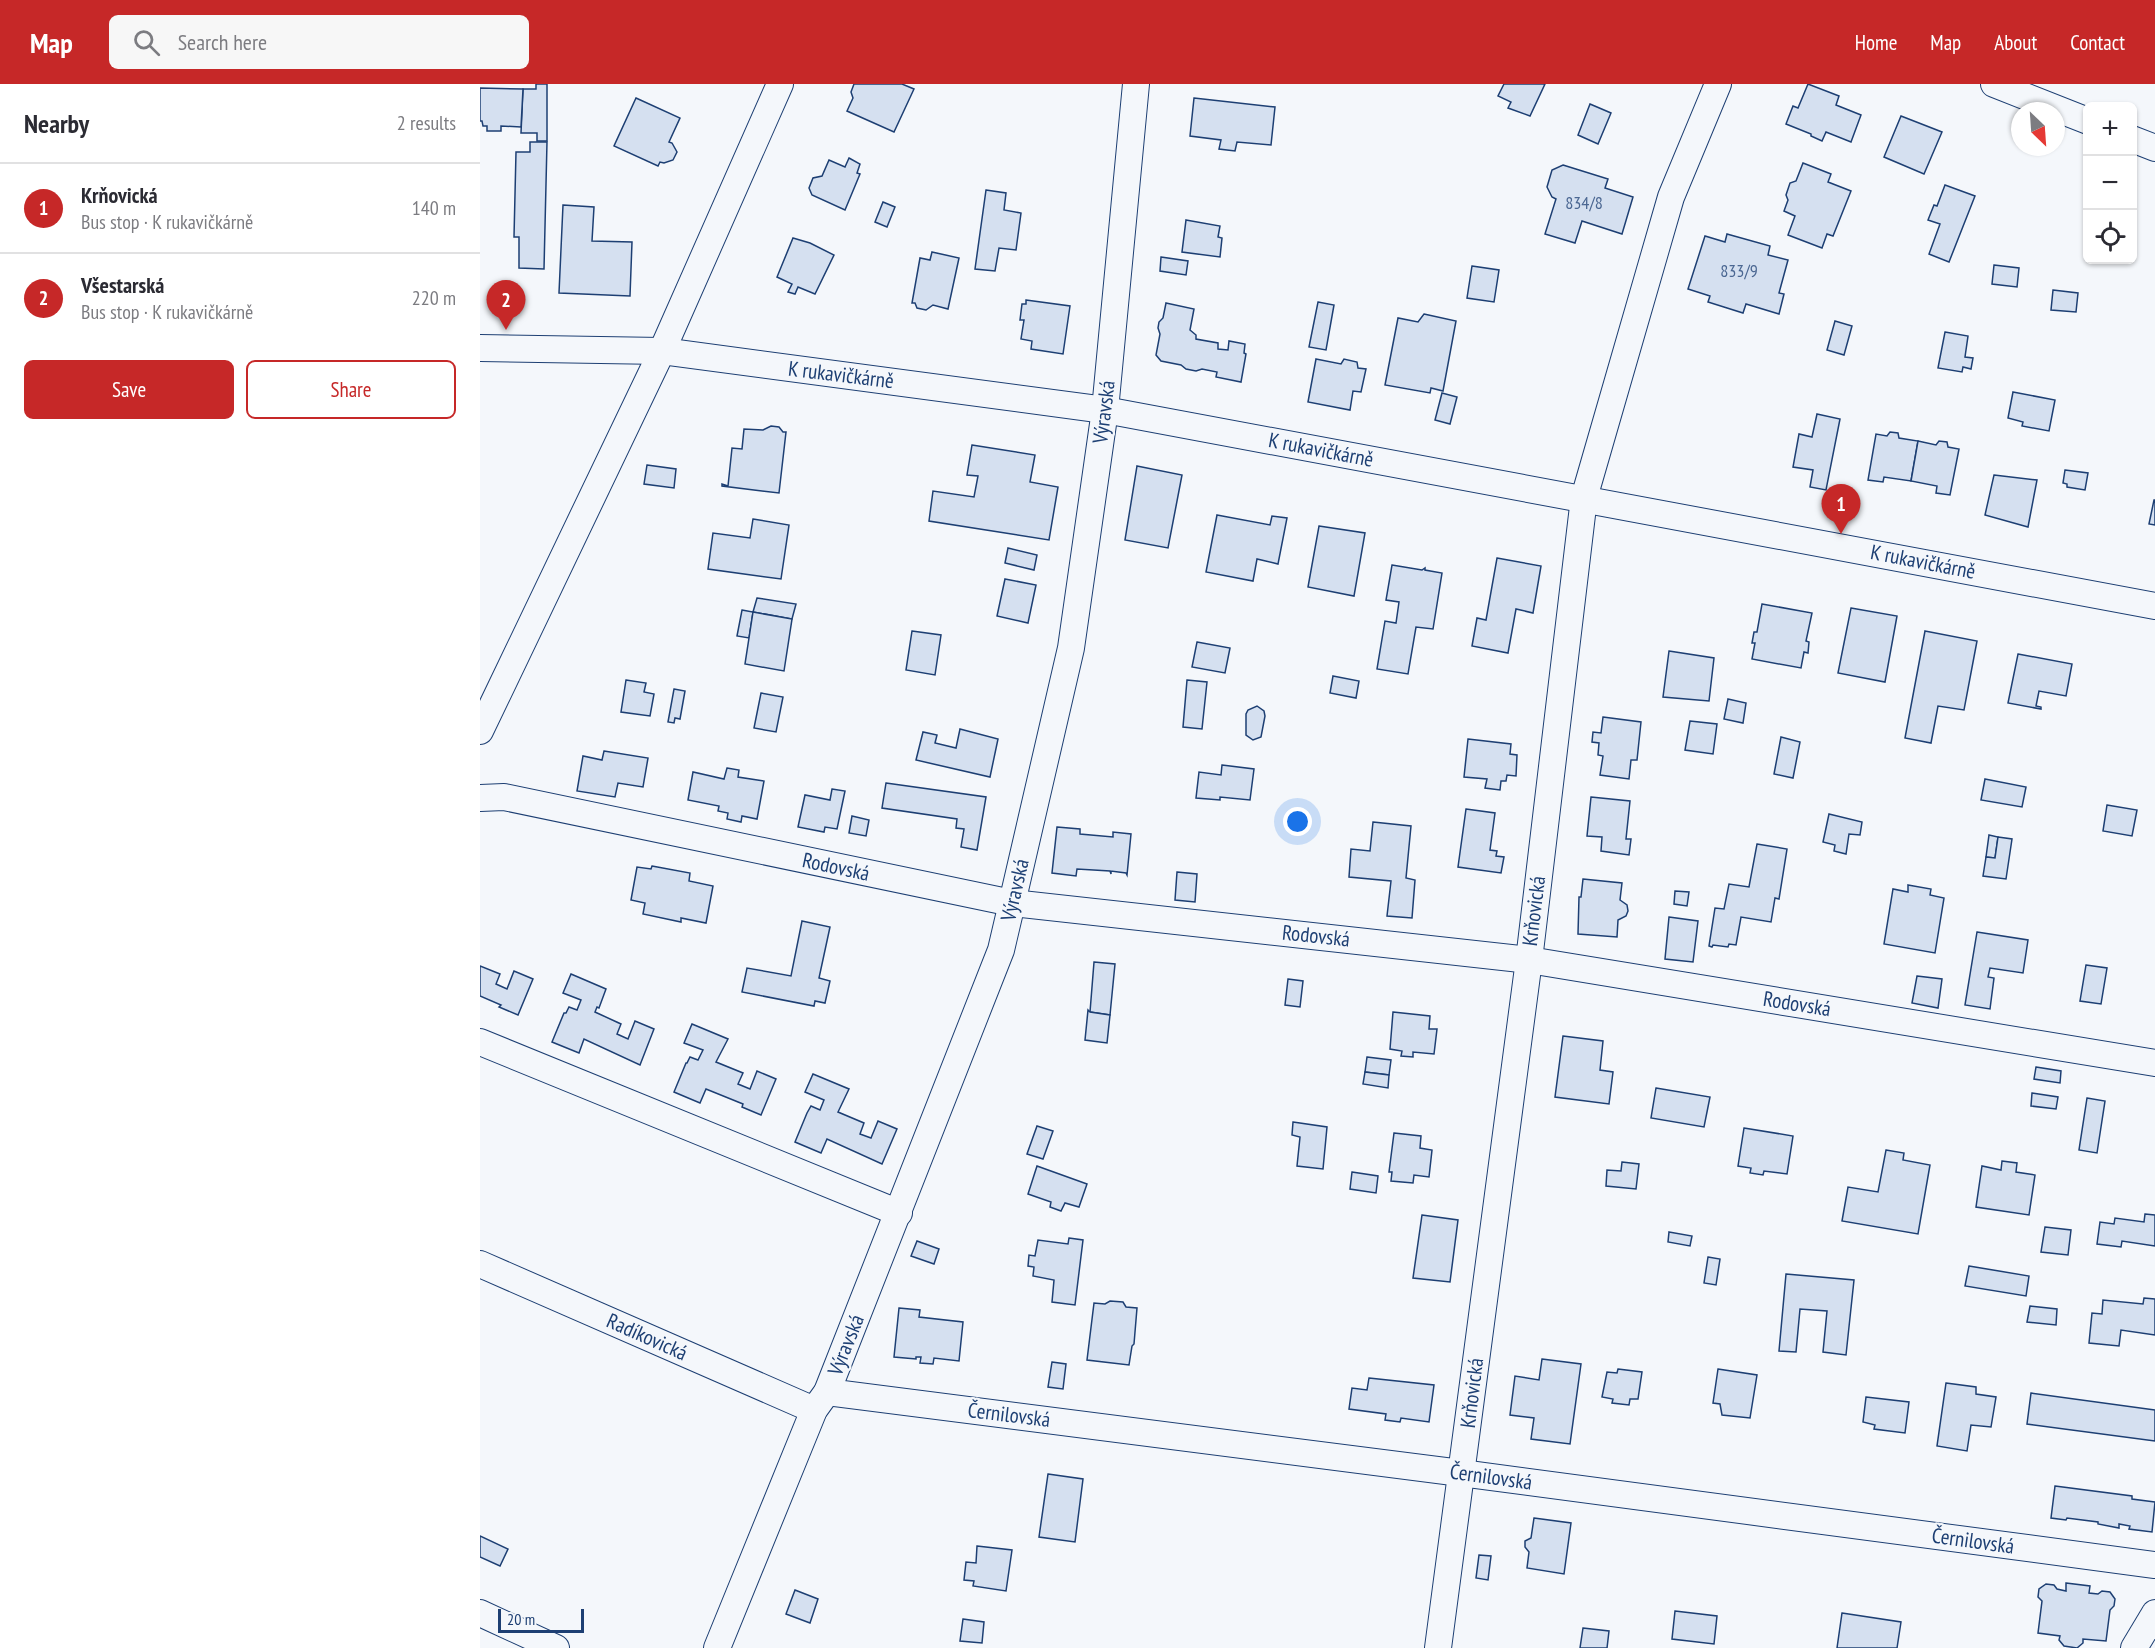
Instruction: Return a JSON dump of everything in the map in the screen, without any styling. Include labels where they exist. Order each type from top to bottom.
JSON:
[{"type":"street","points":[[480,731],[662,351],[780,84]]},
{"type":"street","name":"Výravská","points":[[717,1648],[899,1214],[1001,950],[1071,648],[1105,410],[1136,84]]},
{"type":"street","name":"Krňovická","points":[[1438,1648],[1529,960],[1584,498],[1671,197],[1718,84]]},
{"type":"street","points":[[1994,84],[2083,119]]},
{"type":"street","points":[[2137,141],[2155,148]]},
{"type":"street","name":"K rukavičkárně","points":[[480,348],[662,351],[1105,410],[2155,606]]},
{"type":"street","name":"Rodovská","points":[[480,798],[504,797],[1012,903],[1529,960],[2155,1063]]},
{"type":"street","points":[[480,1042],[899,1214]]},
{"type":"street","name":"Radíkovická","points":[[480,1264],[820,1401]]},
{"type":"street","name":"Černilovská","points":[[820,1401],[1461,1473],[2155,1565]]},
{"type":"street","points":[[2134,1648],[2155,1612]]},
{"type":"street","points":[[480,1613],[556,1648]]},
{"type":"building","points":[[536,84],[547,84],[547,141],[537,141],[537,133],[521,133],[523,89],[536,89]]},
{"type":"building","points":[[854,84],[902,84],[914,89],[894,132],[847,111],[853,98],[851,92]]},
{"type":"building","points":[[1504,84],[1545,84],[1530,116],[1508,108],[1511,102],[1498,96]]},
{"type":"building","points":[[1808,84],[1839,96],[1836,105],[1861,115],[1851,142],[1826,132],[1822,141],[1786,124],[1793,106],[1798,108]]},
{"type":"building","points":[[480,88],[523,89],[521,127],[501,126],[501,131],[487,131],[487,126],[483,126],[480,121]]},
{"type":"building","points":[[636,98],[680,118],[669,142],[677,152],[673,160],[660,162],[658,166],[614,146]]},
{"type":"building","points":[[1194,98],[1275,107],[1271,145],[1237,142],[1235,151],[1219,149],[1221,140],[1190,136]]},
{"type":"building","points":[[1590,104],[1611,113],[1598,144],[1578,135]]},
{"type":"building","points":[[1901,116],[1942,132],[1924,174],[1884,157]]},
{"type":"building","points":[[530,142],[547,142],[544,269],[519,268],[519,237],[514,237],[516,152],[530,152]]},
{"type":"building","points":[[849,158],[860,164],[857,173],[860,174],[845,210],[812,195],[809,188],[813,178],[822,176],[829,160],[845,167]]},
{"type":"building","points":[[1803,163],[1831,174],[1828,182],[1851,191],[1833,236],[1827,234],[1822,248],[1788,235],[1795,216],[1784,211],[1788,200],[1786,195],[1790,183],[1796,181]]},
{"type":"building","points":[[1563,165],[1608,179],[1605,188],[1633,197],[1622,234],[1582,221],[1575,243],[1545,234],[1556,199],[1552,197],[1547,187],[1552,170]]},
{"type":"building","points":[[1945,185],[1975,196],[1949,262],[1929,254],[1940,224],[1928,220],[1934,205],[1937,206]]},
{"type":"building","points":[[986,190],[1006,193],[1004,210],[1021,213],[1016,250],[999,248],[995,271],[975,269]]},
{"type":"building","points":[[883,202],[895,207],[887,227],[875,222]]},
{"type":"building","points":[[563,205],[594,207],[592,241],[632,242],[630,296],[559,293]]},
{"type":"building","points":[[1186,220],[1220,226],[1218,237],[1222,238],[1220,257],[1182,252]]},
{"type":"building","points":[[1727,234],[1770,246],[1768,255],[1788,260],[1779,293],[1784,294],[1779,314],[1746,304],[1743,313],[1708,302],[1710,296],[1688,289],[1705,236],[1725,242]]},
{"type":"building","points":[[793,238],[810,243],[834,255],[815,294],[798,287],[795,294],[788,292],[792,284],[777,277]]},
{"type":"building","points":[[932,252],[959,258],[948,309],[933,305],[926,310],[917,308],[915,303],[912,303],[920,258],[930,260]]},
{"type":"building","points":[[1161,257],[1188,261],[1186,275],[1160,271]]},
{"type":"building","points":[[1994,265],[2019,268],[2017,287],[1992,284]]},
{"type":"building","points":[[1472,266],[1499,270],[1494,302],[1467,298]]},
{"type":"building","points":[[2053,290],[2078,293],[2076,312],[2051,310]]},
{"type":"building","points":[[1026,300],[1070,306],[1063,354],[1031,349],[1032,341],[1021,339],[1024,320],[1020,320],[1022,304],[1026,304]]},
{"type":"building","points":[[1318,302],[1334,305],[1326,350],[1309,347]]},
{"type":"building","points":[[1166,303],[1194,309],[1190,330],[1196,335],[1196,339],[1218,343],[1218,349],[1228,350],[1229,341],[1245,344],[1244,353],[1246,354],[1241,382],[1216,377],[1217,372],[1202,369],[1196,371],[1161,361],[1156,355],[1160,334],[1158,328]]},
{"type":"building","points":[[1424,314],[1456,321],[1443,391],[1431,388],[1430,393],[1385,385],[1398,318],[1418,322]]},
{"type":"building","points":[[1835,321],[1852,326],[1844,355],[1827,350]]},
{"type":"building","points":[[1945,332],[1968,336],[1965,357],[1973,358],[1971,369],[1963,367],[1962,372],[1938,368]]},
{"type":"building","points":[[1316,359],[1341,364],[1344,359],[1357,362],[1358,368],[1366,369],[1361,392],[1353,391],[1350,410],[1308,402]]},
{"type":"building","points":[[2013,392],[2055,400],[2049,431],[2022,426],[2023,422],[2008,418]]},
{"type":"building","points":[[1442,393],[1457,397],[1450,424],[1435,420]]},
{"type":"building","points":[[1817,414],[1840,419],[1826,490],[1810,487],[1813,470],[1793,467],[1799,434],[1812,437]]},
{"type":"building","points":[[771,426],[779,427],[786,432],[779,493],[722,486],[722,484],[728,486],[732,448],[742,449],[744,429],[763,430]]},
{"type":"building","points":[[1890,432],[1898,433],[1899,438],[1918,441],[1911,481],[1884,477],[1883,482],[1868,480],[1876,434],[1887,436]]},
{"type":"building","points":[[1918,441],[1936,445],[1939,441],[1947,442],[1948,447],[1959,449],[1950,495],[1936,493],[1937,486],[1911,481]]},
{"type":"building","points":[[972,445],[1035,455],[1030,482],[1058,487],[1049,540],[929,521],[933,491],[974,497],[978,476],[967,475]]},
{"type":"building","points":[[647,465],[676,469],[674,488],[644,484]]},
{"type":"building","points":[[1137,466],[1182,475],[1168,548],[1125,540]]},
{"type":"building","points":[[2065,470],[2088,473],[2085,490],[2067,487],[2067,484],[2063,483]]},
{"type":"building","points":[[1994,475],[2037,480],[2028,527],[1985,515]]},
{"type":"building","points":[[2155,500],[2155,525],[2149,524]]},
{"type":"building","points":[[1217,515],[1270,525],[1272,516],[1287,518],[1278,564],[1257,559],[1253,581],[1206,572]]},
{"type":"building","points":[[753,519],[789,525],[781,579],[708,569],[713,533],[750,538]]},
{"type":"building","points":[[1319,526],[1365,533],[1354,596],[1308,587]]},
{"type":"building","points":[[1008,548],[1037,555],[1034,570],[1005,563]]},
{"type":"building","points":[[1497,558],[1541,566],[1533,613],[1516,609],[1508,653],[1472,646],[1477,618],[1486,620]]},
{"type":"building","points":[[1392,565],[1422,570],[1425,568],[1425,570],[1442,573],[1433,629],[1416,627],[1408,674],[1377,669],[1385,621],[1396,623],[1399,602],[1386,600]]},
{"type":"building","points":[[1005,579],[1036,585],[1028,623],[997,616]]},
{"type":"building","points":[[757,598],[796,604],[792,619],[753,612]]},
{"type":"building","points":[[1762,604],[1812,613],[1806,641],[1809,642],[1808,653],[1804,652],[1801,668],[1752,659],[1755,643],[1752,643],[1754,632],[1757,632]]},
{"type":"building","points":[[1851,608],[1897,616],[1885,682],[1838,673]]},
{"type":"building","points":[[742,610],[753,612],[749,638],[737,636]]},
{"type":"building","points":[[753,612],[792,619],[784,671],[745,664]]},
{"type":"building","points":[[912,631],[941,635],[935,675],[906,670]]},
{"type":"building","points":[[1925,631],[1977,641],[1964,710],[1938,706],[1931,743],[1905,738]]},
{"type":"building","points":[[1197,642],[1230,648],[1225,673],[1192,667]]},
{"type":"building","points":[[1669,651],[1714,658],[1709,701],[1663,697]]},
{"type":"building","points":[[2018,654],[2072,664],[2066,696],[2039,691],[2036,706],[2041,709],[2008,703]]},
{"type":"building","points":[[1333,676],[1359,681],[1356,698],[1330,693]]},
{"type":"building","points":[[626,680],[646,683],[644,692],[654,694],[650,716],[621,712]]},
{"type":"building","points":[[1187,680],[1207,682],[1202,729],[1183,727]]},
{"type":"building","points":[[674,689],[685,691],[680,719],[675,718],[674,723],[668,722]]},
{"type":"building","points":[[761,693],[783,697],[776,732],[754,728]]},
{"type":"building","points":[[1728,699],[1746,703],[1743,723],[1724,719]]},
{"type":"building","points":[[1257,706],[1264,711],[1265,716],[1261,737],[1253,740],[1246,735],[1246,714],[1248,710]]},
{"type":"building","points":[[1603,717],[1641,722],[1637,760],[1631,760],[1629,779],[1600,775],[1603,756],[1598,755],[1599,743],[1592,742],[1593,732],[1601,733]]},
{"type":"building","points":[[1690,721],[1717,724],[1713,754],[1685,750]]},
{"type":"building","points":[[960,729],[998,739],[990,777],[916,760],[923,732],[937,735],[935,743],[956,748]]},
{"type":"building","points":[[1781,737],[1800,742],[1793,778],[1774,774]]},
{"type":"building","points":[[1468,739],[1511,744],[1510,754],[1517,755],[1516,776],[1507,775],[1506,781],[1501,781],[1500,790],[1485,788],[1487,779],[1464,777]]},
{"type":"building","points":[[604,751],[648,758],[643,787],[618,783],[615,797],[577,791],[583,756],[602,760]]},
{"type":"building","points":[[1222,765],[1254,769],[1250,800],[1220,797],[1220,800],[1196,798],[1199,772],[1221,775]]},
{"type":"building","points":[[727,768],[739,770],[738,777],[764,781],[757,819],[742,816],[741,822],[727,819],[728,813],[718,811],[719,806],[688,800],[693,772],[724,779]]},
{"type":"building","points":[[1985,779],[2026,787],[2022,807],[1981,800]]},
{"type":"building","points":[[886,783],[986,797],[977,850],[961,847],[964,829],[956,828],[957,819],[882,808]]},
{"type":"building","points":[[832,789],[845,791],[837,829],[825,827],[824,832],[798,827],[805,795],[830,800]]},
{"type":"building","points":[[1591,797],[1630,801],[1626,839],[1631,839],[1629,855],[1601,851],[1602,837],[1587,836]]},
{"type":"building","points":[[2107,805],[2137,810],[2132,836],[2103,831]]},
{"type":"building","points":[[1466,809],[1495,813],[1490,850],[1497,851],[1496,856],[1504,857],[1501,873],[1458,867]]},
{"type":"building","points":[[1829,814],[1862,822],[1860,835],[1849,834],[1846,854],[1834,851],[1835,845],[1823,842]]},
{"type":"building","points":[[852,816],[869,820],[866,836],[849,833]]},
{"type":"building","points":[[1373,822],[1411,826],[1406,878],[1415,880],[1412,918],[1387,916],[1391,881],[1349,877],[1351,849],[1370,851]]},
{"type":"building","points":[[1057,827],[1080,829],[1080,834],[1113,837],[1113,832],[1131,834],[1127,875],[1111,871],[1111,874],[1110,871],[1077,869],[1076,876],[1052,873]]},
{"type":"building","points":[[1989,835],[1998,837],[1995,858],[1986,857]]},
{"type":"building","points":[[1998,837],[2012,839],[2006,879],[1983,876],[1986,857],[1995,858]]},
{"type":"building","points":[[1757,844],[1787,849],[1779,899],[1775,898],[1771,922],[1741,917],[1736,945],[1709,946],[1715,908],[1724,909],[1729,884],[1749,887]]},
{"type":"building","points":[[652,866],[690,873],[689,881],[713,886],[706,923],[681,918],[681,922],[643,914],[645,903],[631,900],[637,867],[651,869]]},
{"type":"building","points":[[1177,872],[1197,874],[1195,902],[1175,900]]},
{"type":"building","points":[[1583,879],[1622,883],[1620,900],[1627,905],[1628,911],[1626,916],[1618,920],[1617,937],[1578,934],[1579,897],[1581,897]]},
{"type":"building","points":[[1908,885],[1931,889],[1930,895],[1944,898],[1935,953],[1884,944],[1893,889],[1908,892]]},
{"type":"building","points":[[1675,891],[1689,892],[1687,906],[1674,904]]},
{"type":"building","points":[[1669,917],[1698,921],[1693,962],[1665,959]]},
{"type":"building","points":[[802,921],[830,927],[819,978],[830,981],[825,1003],[815,1001],[814,1006],[742,992],[747,968],[791,976]]},
{"type":"building","points":[[1977,932],[2028,940],[2023,973],[1990,968],[1988,977],[1994,978],[1990,1009],[1965,1005]]},
{"type":"building","points":[[1094,962],[1115,964],[1110,1015],[1090,1012]]},
{"type":"building","points":[[2086,965],[2107,968],[2101,1004],[2080,1001]]},
{"type":"building","points":[[480,966],[500,974],[496,984],[507,989],[514,971],[533,979],[518,1015],[480,996]]},
{"type":"building","points":[[571,974],[606,989],[599,1008],[597,1007],[595,1012],[621,1024],[617,1034],[628,1039],[635,1021],[654,1029],[640,1065],[584,1039],[579,1053],[552,1042],[564,1013],[569,1007],[577,1010],[581,1000],[563,993]]},
{"type":"building","points":[[1917,976],[1942,979],[1938,1008],[1912,1003]]},
{"type":"building","points":[[1288,979],[1303,981],[1300,1007],[1285,1005]]},
{"type":"building","points":[[1088,1010],[1110,1015],[1107,1043],[1085,1040]]},
{"type":"building","points":[[1393,1012],[1430,1016],[1429,1029],[1437,1029],[1434,1054],[1413,1052],[1413,1057],[1401,1056],[1402,1051],[1390,1049]]},
{"type":"building","points":[[692,1024],[728,1039],[716,1062],[743,1073],[738,1084],[750,1089],[757,1071],[776,1079],[761,1115],[742,1107],[743,1104],[706,1089],[700,1103],[674,1092],[690,1057],[698,1060],[703,1050],[684,1043]]},
{"type":"building","points":[[1563,1036],[1603,1041],[1600,1070],[1613,1072],[1609,1104],[1555,1097]]},
{"type":"building","points":[[1367,1057],[1391,1060],[1389,1075],[1365,1072]]},
{"type":"building","points":[[2036,1067],[2061,1071],[2060,1083],[2034,1079]]},
{"type":"building","points":[[1365,1072],[1389,1075],[1388,1088],[1363,1084]]},
{"type":"building","points":[[813,1074],[849,1089],[838,1112],[864,1123],[860,1134],[871,1138],[878,1121],[897,1129],[882,1164],[827,1139],[821,1153],[795,1142],[811,1106],[820,1110],[824,1100],[805,1092]]},
{"type":"building","points":[[1656,1088],[1710,1097],[1704,1127],[1651,1118]]},
{"type":"building","points":[[2032,1093],[2058,1097],[2056,1109],[2031,1106]]},
{"type":"building","points":[[2087,1098],[2105,1101],[2097,1153],[2079,1150]]},
{"type":"building","points":[[1293,1122],[1327,1127],[1323,1169],[1297,1166],[1300,1137],[1292,1135]]},
{"type":"building","points":[[1037,1126],[1053,1131],[1043,1159],[1027,1154]]},
{"type":"building","points":[[1744,1128],[1793,1136],[1787,1174],[1764,1171],[1763,1175],[1750,1173],[1751,1168],[1738,1166]]},
{"type":"building","points":[[1394,1133],[1421,1136],[1420,1148],[1432,1150],[1429,1177],[1414,1175],[1413,1183],[1391,1181],[1392,1172],[1389,1172]]},
{"type":"building","points":[[1886,1150],[1904,1153],[1903,1160],[1930,1165],[1918,1234],[1842,1221],[1848,1187],[1878,1192]]},
{"type":"building","points":[[2002,1161],[2017,1163],[2016,1172],[2035,1175],[2029,1215],[1976,1207],[1982,1166],[2001,1170]]},
{"type":"building","points":[[1622,1162],[1639,1164],[1636,1189],[1606,1186],[1607,1170],[1621,1171]]},
{"type":"building","points":[[1037,1166],[1087,1184],[1079,1207],[1065,1203],[1061,1211],[1050,1207],[1051,1202],[1028,1194]]},
{"type":"building","points":[[1352,1172],[1378,1176],[1376,1193],[1350,1189]]},
{"type":"building","points":[[2145,1214],[2155,1215],[2155,1246],[2122,1241],[2121,1247],[2097,1244],[2100,1222],[2114,1224],[2115,1218],[2144,1222]]},
{"type":"building","points":[[1422,1215],[1458,1220],[1450,1282],[1413,1278]]},
{"type":"building","points":[[2045,1227],[2071,1230],[2068,1255],[2041,1252]]},
{"type":"building","points":[[1669,1232],[1692,1236],[1690,1246],[1668,1242]]},
{"type":"building","points":[[1069,1238],[1083,1240],[1075,1305],[1052,1302],[1054,1280],[1033,1276],[1034,1267],[1028,1266],[1029,1255],[1035,1256],[1038,1240],[1068,1244]]},
{"type":"building","points":[[917,1241],[939,1249],[934,1264],[911,1256]]},
{"type":"building","points":[[1708,1257],[1720,1259],[1716,1285],[1704,1283]]},
{"type":"building","points":[[1969,1266],[2029,1276],[2026,1296],[1965,1286]]},
{"type":"building","points":[[1786,1274],[1854,1280],[1846,1355],[1823,1352],[1827,1311],[1800,1309],[1796,1352],[1779,1351]]},
{"type":"building","points":[[2144,1298],[2155,1299],[2155,1335],[2121,1330],[2119,1346],[2089,1343],[2092,1313],[2102,1314],[2103,1300],[2143,1304]]},
{"type":"building","points":[[1110,1301],[1123,1302],[1126,1307],[1137,1308],[1134,1344],[1129,1365],[1087,1360],[1094,1303],[1105,1304]]},
{"type":"building","points":[[2030,1306],[2057,1309],[2056,1325],[2027,1322]]},
{"type":"building","points":[[899,1308],[920,1310],[919,1317],[963,1322],[959,1361],[934,1358],[933,1364],[920,1363],[921,1357],[916,1357],[916,1359],[894,1357]]},
{"type":"building","points":[[1542,1359],[1581,1364],[1570,1444],[1531,1439],[1534,1418],[1510,1415],[1515,1376],[1539,1380]]},
{"type":"building","points":[[1052,1362],[1066,1364],[1063,1389],[1048,1387]]},
{"type":"building","points":[[1618,1369],[1642,1372],[1638,1399],[1630,1399],[1629,1405],[1612,1403],[1613,1399],[1602,1397],[1607,1372],[1617,1373]]},
{"type":"building","points":[[1718,1369],[1757,1375],[1750,1418],[1722,1415],[1720,1404],[1713,1403]]},
{"type":"building","points":[[1369,1378],[1434,1385],[1429,1422],[1401,1418],[1400,1422],[1385,1420],[1386,1414],[1349,1409],[1352,1388],[1367,1390]]},
{"type":"building","points":[[1946,1383],[1976,1387],[1976,1394],[1996,1397],[1991,1427],[1971,1425],[1967,1451],[1937,1446]]},
{"type":"building","points":[[2031,1393],[2155,1410],[2155,1441],[2027,1424]]},
{"type":"building","points":[[1866,1397],[1909,1402],[1905,1433],[1874,1429],[1875,1425],[1863,1422]]},
{"type":"building","points":[[1048,1474],[1083,1479],[1075,1542],[1039,1537]]},
{"type":"building","points":[[2055,1486],[2132,1496],[2132,1499],[2155,1502],[2152,1532],[2129,1529],[2130,1526],[2119,1524],[2119,1528],[2098,1524],[2098,1522],[2051,1518]]},
{"type":"building","points":[[1534,1518],[1571,1523],[1564,1574],[1527,1568],[1529,1552],[1525,1547],[1525,1541],[1531,1538]]},
{"type":"building","points":[[480,1536],[508,1549],[500,1566],[480,1557]]},
{"type":"building","points":[[977,1546],[1012,1550],[1006,1591],[973,1586],[974,1581],[964,1580],[966,1562],[976,1563]]},
{"type":"building","points":[[1479,1555],[1491,1556],[1488,1580],[1476,1578]]},
{"type":"building","points":[[2066,1583],[2090,1586],[2089,1593],[2110,1592],[2115,1599],[2114,1606],[2110,1610],[2106,1641],[2083,1639],[2083,1643],[2077,1648],[2064,1646],[2059,1640],[2060,1636],[2038,1633],[2042,1601],[2038,1597],[2039,1589],[2046,1584],[2066,1591]]},
{"type":"building","points":[[795,1590],[818,1599],[810,1623],[786,1614]]},
{"type":"building","points":[[1675,1611],[1717,1616],[1714,1644],[1672,1639]]},
{"type":"building","points":[[1842,1613],[1901,1622],[1897,1648],[1837,1648]]},
{"type":"building","points":[[963,1619],[984,1622],[982,1643],[960,1641]]},
{"type":"building","points":[[1583,1628],[1609,1631],[1607,1648],[1580,1648]]},
{"type":"place","name":"Všestarská","points":[[506,330]]},
{"type":"place","name":"Krňovická","points":[[1841,534]]}]
